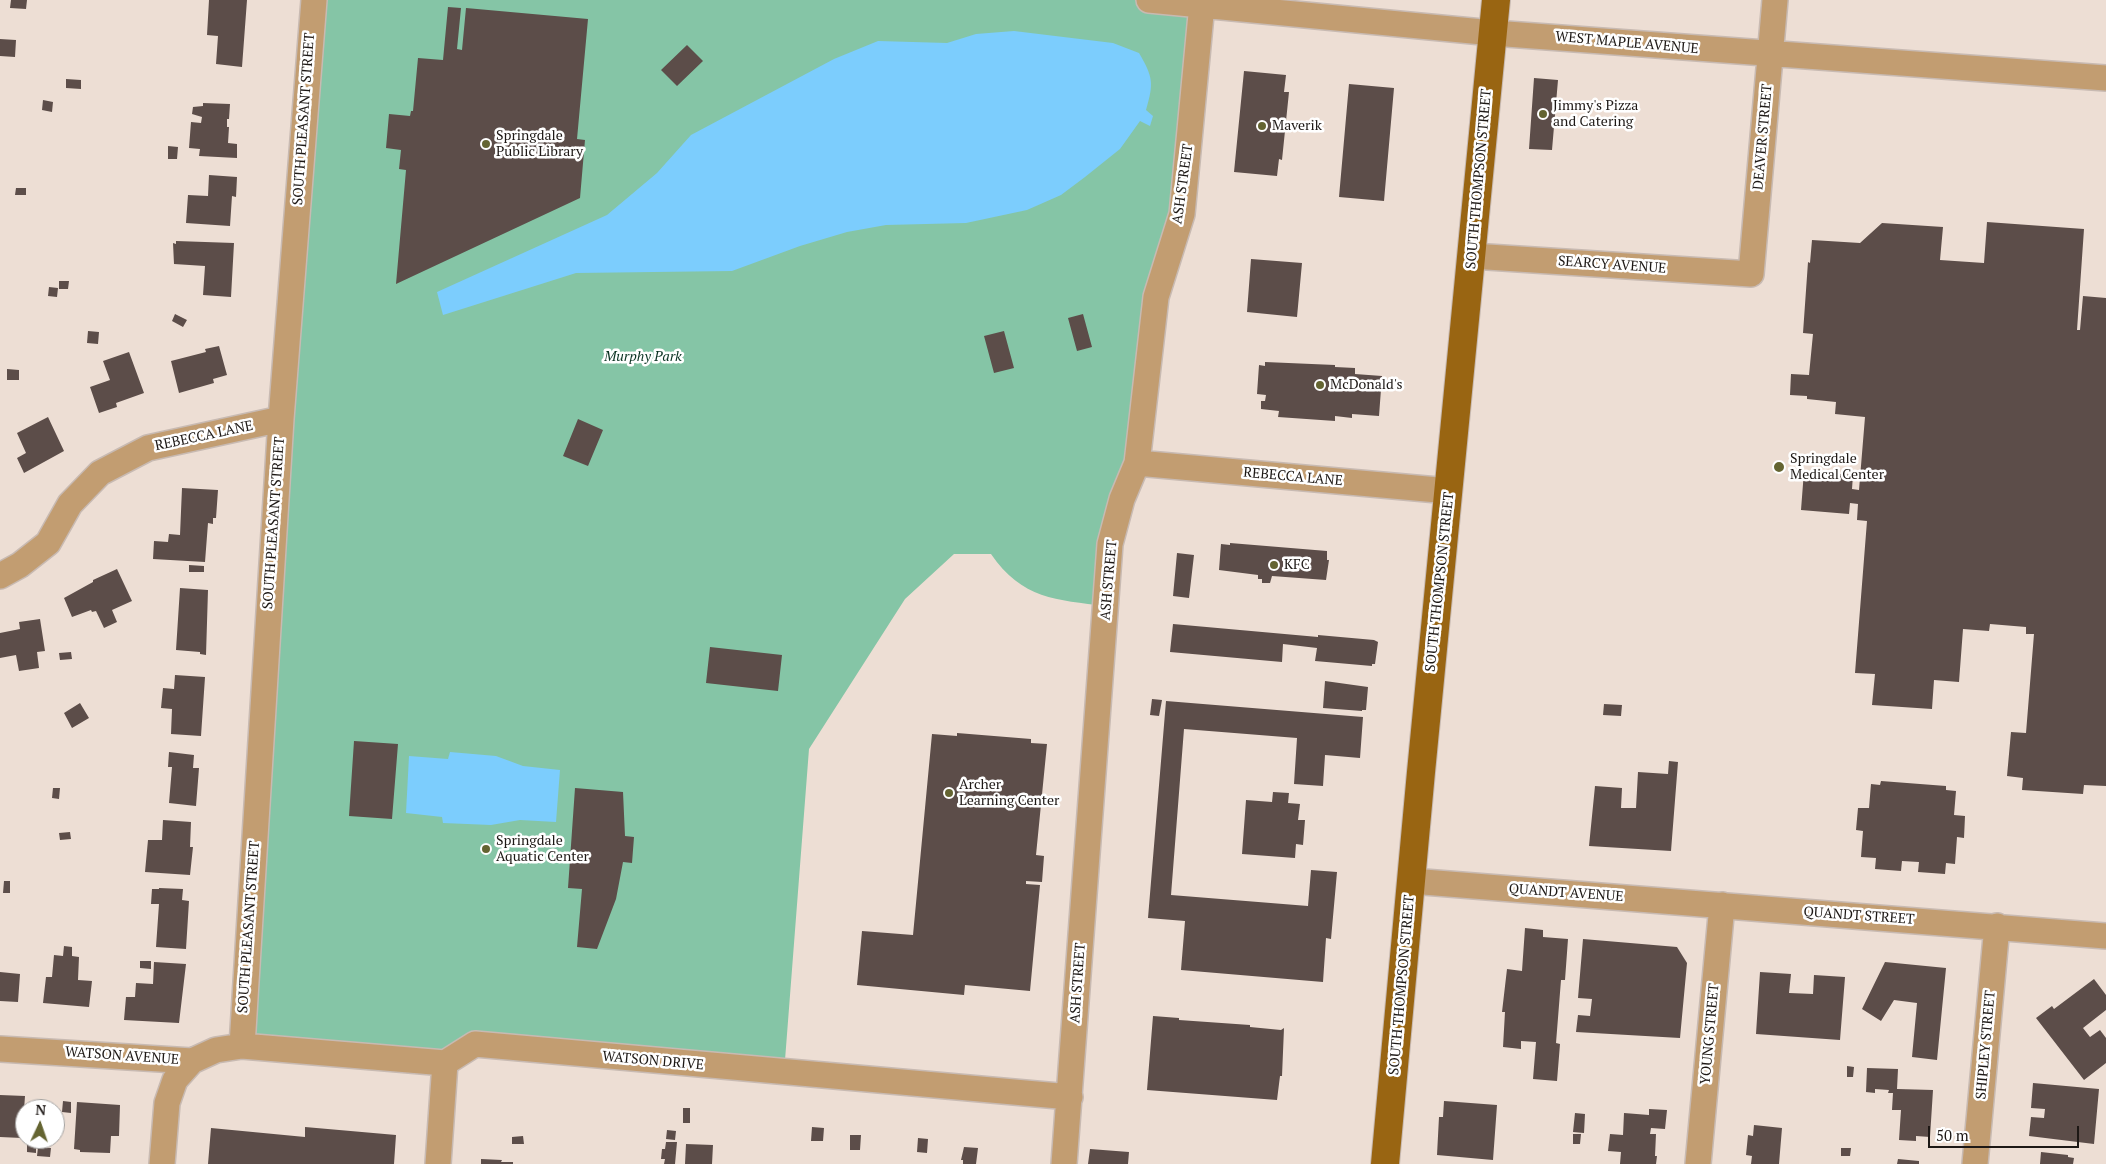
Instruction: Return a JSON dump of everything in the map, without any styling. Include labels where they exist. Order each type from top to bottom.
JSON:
[{"type":"main road","name":"SOUTH THOMPSON STREET","points":[[1385,1164],[1496,0]]},
{"type":"street","name":"SOUTH PLEASANT STREET","points":[[242,1046],[281,419],[314,0]]},
{"type":"street","name":"WEST MAPLE AVENUE","points":[[1149,0],[1493,33],[1770,55],[2106,78]]},
{"type":"street","name":"DEAVER STREET","points":[[1751,274],[1775,0]]},
{"type":"street","name":"ASH STREET","points":[[1064,1164],[1110,544],[1122,499],[1137,463],[1156,297],[1182,214],[1202,4]]},
{"type":"street","name":"SEARCY AVENUE","points":[[1472,256],[1751,274]]},
{"type":"street","name":"REBECCA LANE","points":[[0,576],[20,566],[48,543],[70,504],[100,473],[148,448],[281,419]]},
{"type":"street","name":"REBECCA LANE","points":[[1137,463],[1449,491]]},
{"type":"street","name":"QUANDT AVENUE","points":[[1411,881],[1722,905]]},
{"type":"street","name":"QUANDT STREET","points":[[1722,905],[1997,926]]},
{"type":"street","name":"YOUNG STREET","points":[[1698,1164],[1722,905]]},
{"type":"street","points":[[1997,926],[2106,936]]},
{"type":"street","name":"SHIPLEY STREET","points":[[1975,1164],[1997,926]]},
{"type":"street","name":"WATSON DRIVE","points":[[445,1062],[475,1044],[1070,1097]]},
{"type":"street","name":"WATSON AVENUE","points":[[0,1049],[192,1061],[216,1050],[242,1046]]},
{"type":"street","points":[[242,1046],[445,1062],[438,1164]]},
{"type":"street","points":[[162,1164],[167,1103],[175,1080],[192,1061]]},
{"type":"green space","name":"Murphy Park","points":[[314,0],[1149,0],[1202,4],[1186,184],[1106,606],[1071,602],[1041,595],[1015,580],[991,554],[954,554],[905,599],[809,749],[784,1073],[475,1044],[445,1063],[242,1046]]},
{"type":"water","points":[[1014,31],[1113,43],[1139,53],[1151,80],[1146,110],[1153,116],[1150,126],[1140,121],[1120,149],[1061,195],[1027,210],[966,223],[886,225],[847,232],[800,246],[732,271],[576,273],[443,315],[437,292],[607,215],[657,173],[691,135],[834,59],[878,41],[947,43],[976,34]]},
{"type":"water","points":[[450,752],[496,756],[523,766],[560,770],[556,822],[520,820],[491,825],[443,823],[442,817],[406,813],[409,756],[448,759]]},
{"type":"building","points":[[11,0],[27,0],[26,9],[10,8]]},
{"type":"building","points":[[209,0],[247,0],[242,67],[216,64],[218,36],[207,35]]},
{"type":"building","name":"Springdale Public Library","points":[[448,7],[461,8],[457,49],[462,50],[466,8],[588,19],[577,139],[585,140],[580,198],[396,284],[406,170],[399,169],[401,150],[386,148],[389,114],[410,116],[411,111],[413,111],[418,58],[443,60]]},
{"type":"building","points":[[0,39],[16,40],[15,57],[0,56]]},
{"type":"building","points":[[687,45],[703,61],[677,86],[661,70]]},
{"type":"building","name":"Maverik","points":[[1244,71],[1286,75],[1284,92],[1289,92],[1282,160],[1279,159],[1277,176],[1234,172]]},
{"type":"building","name":"Jimmy's Pizza and Catering","points":[[1534,78],[1558,80],[1552,150],[1529,149]]},
{"type":"building","points":[[66,79],[81,80],[81,89],[66,88]]},
{"type":"building","points":[[1349,84],[1394,88],[1384,201],[1339,197]]},
{"type":"building","points":[[43,100],[53,102],[52,112],[42,110]]},
{"type":"building","points":[[203,103],[230,104],[229,119],[227,119],[227,127],[229,127],[228,143],[237,144],[237,158],[199,156],[200,149],[189,148],[191,122],[201,123],[202,117],[192,114],[193,107],[203,106]]},
{"type":"building","points":[[168,146],[178,147],[177,159],[168,159]]},
{"type":"building","points":[[209,175],[237,177],[236,197],[232,196],[230,226],[186,223],[188,195],[208,196]]},
{"type":"building","points":[[16,188],[26,188],[26,195],[15,195]]},
{"type":"building","points":[[1987,222],[2084,229],[2077,330],[2080,330],[2083,296],[2106,298],[2106,786],[2084,785],[2083,794],[2022,790],[2023,778],[2007,776],[2011,732],[2026,733],[2034,634],[2026,634],[2026,627],[1990,624],[1989,631],[1963,629],[1959,682],[1934,680],[1932,709],[1872,705],[1875,674],[1855,673],[1867,521],[1857,520],[1858,504],[1850,503],[1849,514],[1801,510],[1804,471],[1853,475],[1852,489],[1859,490],[1865,417],[1835,414],[1836,402],[1807,399],[1807,396],[1790,395],[1791,374],[1809,375],[1813,334],[1803,333],[1808,262],[1810,263],[1812,240],[1860,243],[1882,223],[1943,227],[1940,260],[1984,263]]},
{"type":"building","points":[[176,241],[234,243],[231,297],[203,295],[205,266],[174,264],[173,243],[176,244]]},
{"type":"building","points":[[1251,259],[1302,263],[1297,317],[1247,312]]},
{"type":"building","points":[[59,281],[69,281],[68,289],[59,289]]},
{"type":"building","points":[[49,287],[58,288],[57,297],[48,296]]},
{"type":"building","points":[[175,314],[187,320],[183,327],[172,321]]},
{"type":"building","points":[[1083,314],[1092,347],[1077,351],[1068,318]]},
{"type":"building","points":[[88,331],[99,332],[98,344],[87,343]]},
{"type":"building","points":[[1004,331],[1014,368],[994,373],[984,336]]},
{"type":"building","points":[[219,346],[227,375],[213,379],[214,383],[179,393],[171,361],[206,352],[205,349]]},
{"type":"building","points":[[129,352],[144,393],[116,403],[117,407],[99,413],[90,387],[110,380],[103,361]]},
{"type":"building","name":"McDonald's","points":[[1265,362],[1335,365],[1335,367],[1355,368],[1355,374],[1382,376],[1379,416],[1352,414],[1352,418],[1335,416],[1335,421],[1278,417],[1279,411],[1261,409],[1261,401],[1265,401],[1266,395],[1257,394],[1259,365],[1265,366]]},
{"type":"building","points":[[7,369],[19,370],[19,380],[7,380]]},
{"type":"building","points":[[48,417],[64,451],[24,473],[17,458],[26,453],[17,433]]},
{"type":"building","points":[[578,419],[603,430],[588,466],[563,456]]},
{"type":"building","points":[[182,488],[218,490],[216,518],[213,518],[213,524],[208,523],[205,562],[153,559],[154,541],[168,542],[169,534],[180,535]]},
{"type":"building","name":"KFC","points":[[1230,543],[1327,551],[1327,560],[1329,560],[1326,580],[1272,576],[1270,583],[1262,583],[1262,579],[1258,579],[1258,575],[1219,570],[1221,544],[1230,545]]},
{"type":"building","points":[[1177,553],[1194,555],[1189,598],[1173,596]]},
{"type":"building","points":[[189,565],[204,566],[204,572],[189,572]]},
{"type":"building","points":[[117,569],[132,601],[112,610],[117,622],[104,628],[96,611],[92,612],[91,610],[72,617],[64,598],[93,582],[93,580]]},
{"type":"building","points":[[180,588],[208,590],[206,655],[200,654],[200,652],[176,650]]},
{"type":"building","points":[[40,619],[45,651],[37,652],[39,668],[19,671],[16,655],[0,658],[0,633],[20,629],[19,622]]},
{"type":"building","points":[[1173,624],[1374,640],[1378,642],[1375,664],[1372,664],[1372,666],[1315,661],[1317,648],[1283,644],[1282,662],[1170,652]]},
{"type":"building","points":[[710,647],[782,655],[778,691],[706,683]]},
{"type":"building","points":[[71,652],[72,659],[60,660],[59,653]]},
{"type":"building","points":[[175,675],[205,677],[201,736],[171,734],[172,709],[161,708],[163,688],[174,689]]},
{"type":"building","points":[[1325,681],[1368,687],[1366,710],[1323,708]]},
{"type":"building","points":[[1152,699],[1162,700],[1159,716],[1150,715]]},
{"type":"building","points":[[1166,701],[1363,717],[1360,758],[1325,755],[1323,786],[1294,784],[1297,738],[1184,729],[1171,895],[1308,906],[1311,870],[1337,872],[1331,939],[1326,938],[1323,982],[1181,970],[1185,921],[1148,918]]},
{"type":"building","points":[[80,703],[89,718],[72,728],[64,713]]},
{"type":"building","points":[[1604,704],[1622,705],[1621,716],[1603,715]]},
{"type":"building","points":[[957,733],[1031,739],[1031,743],[1047,744],[1036,855],[1044,856],[1042,882],[1026,881],[1026,884],[1040,885],[1030,991],[965,985],[964,995],[857,985],[862,931],[913,935],[932,734],[957,736]]},
{"type":"building","points":[[354,741],[398,744],[392,819],[349,816]]},
{"type":"building","points":[[169,752],[194,755],[193,768],[199,768],[196,806],[169,803],[172,767],[168,767]]},
{"type":"building","points":[[1669,761],[1678,762],[1671,851],[1589,846],[1595,786],[1622,788],[1621,808],[1636,808],[1638,772],[1668,774]]},
{"type":"building","points":[[1881,781],[1946,786],[1946,790],[1956,791],[1954,815],[1965,816],[1964,838],[1957,837],[1955,864],[1946,863],[1945,874],[1918,872],[1919,862],[1902,861],[1901,871],[1875,869],[1876,858],[1861,857],[1863,831],[1856,830],[1858,808],[1869,808],[1871,784],[1880,785]]},
{"type":"building","points":[[53,788],[60,788],[59,799],[52,798]]},
{"type":"building","points":[[575,788],[623,792],[625,836],[634,837],[632,863],[623,862],[616,899],[597,949],[577,947],[582,889],[568,888]]},
{"type":"building","points":[[1273,792],[1289,793],[1288,803],[1300,804],[1298,820],[1305,820],[1303,845],[1296,844],[1295,858],[1242,854],[1246,800],[1272,802]]},
{"type":"building","points":[[163,820],[191,822],[190,847],[193,847],[190,875],[145,872],[148,840],[162,840]]},
{"type":"building","points":[[70,832],[71,839],[60,840],[59,833]]},
{"type":"building","points":[[4,881],[10,881],[10,893],[3,893]]},
{"type":"building","points":[[152,889],[183,889],[182,900],[189,901],[186,949],[156,947],[159,904],[151,904]]},
{"type":"building","points":[[1525,928],[1543,930],[1543,937],[1568,939],[1565,980],[1561,980],[1556,1043],[1560,1044],[1557,1081],[1533,1079],[1536,1042],[1521,1041],[1521,1049],[1503,1047],[1505,1012],[1502,1012],[1507,969],[1522,971]]},
{"type":"building","points":[[1583,939],[1677,947],[1687,963],[1680,1038],[1576,1032],[1578,1015],[1590,1016],[1592,999],[1578,998]]},
{"type":"building","points":[[64,946],[72,947],[72,956],[79,957],[78,980],[92,981],[89,1007],[43,1003],[46,977],[52,977],[54,955],[63,956]]},
{"type":"building","points":[[140,961],[151,961],[151,969],[140,968]]},
{"type":"building","points":[[154,962],[186,964],[179,1023],[124,1020],[126,997],[135,997],[136,983],[153,984]]},
{"type":"building","points":[[1885,962],[1946,968],[1937,1060],[1912,1057],[1917,1003],[1894,1000],[1881,1021],[1862,1009]]},
{"type":"building","points":[[0,972],[20,974],[18,1002],[0,1001]]},
{"type":"building","points":[[1760,972],[1791,974],[1789,993],[1813,994],[1814,975],[1845,977],[1840,1040],[1756,1034]]},
{"type":"building","points":[[2094,979],[2106,995],[2106,1010],[2083,1028],[2090,1037],[2100,1030],[2106,1038],[2106,1063],[2084,1080],[2036,1018],[2052,1006],[2054,1009]]},
{"type":"building","points":[[1153,1016],[1179,1018],[1179,1020],[1250,1025],[1250,1027],[1281,1030],[1284,1028],[1282,1076],[1280,1076],[1277,1100],[1147,1090]]},
{"type":"building","points":[[1847,1066],[1854,1067],[1853,1077],[1847,1077]]},
{"type":"building","points":[[1867,1068],[1898,1069],[1897,1089],[1933,1090],[1930,1137],[1916,1136],[1916,1141],[1899,1140],[1901,1110],[1892,1110],[1893,1093],[1888,1093],[1889,1090],[1875,1089],[1875,1093],[1866,1092]]},
{"type":"building","points":[[2033,1083],[2099,1089],[2094,1144],[2029,1136],[2031,1117],[2044,1118],[2045,1109],[2031,1108]]},
{"type":"building","points":[[0,1095],[25,1096],[25,1099],[15,1099],[15,1138],[0,1137]]},
{"type":"building","points":[[65,1101],[71,1102],[71,1113],[65,1112]]},
{"type":"building","points":[[1444,1101],[1497,1105],[1493,1160],[1437,1155],[1439,1117],[1443,1117]]},
{"type":"building","points":[[77,1102],[120,1105],[119,1136],[111,1136],[110,1153],[80,1152],[80,1150],[74,1149]]},
{"type":"building","points":[[683,1108],[690,1108],[690,1123],[683,1123]]},
{"type":"building","points":[[1649,1109],[1667,1110],[1665,1129],[1651,1128],[1650,1134],[1656,1134],[1656,1164],[1620,1164],[1621,1152],[1608,1151],[1610,1134],[1623,1135],[1624,1113],[1649,1115]]},
{"type":"building","points":[[1575,1113],[1585,1114],[1584,1133],[1573,1132]]},
{"type":"building","points":[[1754,1125],[1782,1128],[1779,1164],[1751,1164],[1752,1156],[1746,1155],[1748,1135],[1753,1136]]},
{"type":"building","points":[[305,1127],[396,1135],[394,1164],[208,1164],[211,1128],[305,1137]]},
{"type":"building","points":[[812,1127],[824,1128],[823,1141],[811,1141]]},
{"type":"building","points":[[667,1130],[676,1131],[675,1140],[666,1139]]},
{"type":"building","points":[[1573,1134],[1581,1134],[1580,1144],[1573,1144]]},
{"type":"building","points":[[850,1135],[861,1135],[860,1150],[850,1150]]},
{"type":"building","points":[[523,1136],[524,1144],[512,1144],[512,1137]]},
{"type":"building","points":[[918,1138],[928,1139],[927,1153],[917,1152]]},
{"type":"building","points":[[666,1142],[677,1142],[675,1164],[664,1164],[665,1159],[661,1159],[662,1149],[665,1149]]},
{"type":"building","points":[[686,1144],[713,1145],[712,1164],[685,1164]]},
{"type":"building","points":[[964,1147],[978,1148],[976,1164],[963,1164],[963,1160],[961,1160]]},
{"type":"building","points":[[1841,1148],[1851,1148],[1850,1156],[1841,1156]]},
{"type":"building","points":[[27,1149],[36,1149],[36,1153],[27,1152]]},
{"type":"building","points":[[38,1149],[51,1149],[50,1157],[37,1156]]},
{"type":"building","points":[[1090,1149],[1129,1152],[1128,1164],[1088,1164]]},
{"type":"building","points":[[2041,1152],[2068,1155],[2068,1157],[2074,1158],[2073,1164],[2040,1164]]},
{"type":"building","points":[[481,1159],[502,1160],[501,1162],[513,1162],[513,1164],[481,1164]]},
{"type":"building","points":[[1898,1159],[1919,1161],[1919,1164],[1897,1164]]},
{"type":"place","name":"Jimmy's Pizza and Catering","points":[[1543,114]]},
{"type":"place","name":"Maverik","points":[[1262,126]]},
{"type":"place","name":"Springdale Public Library","points":[[486,144]]},
{"type":"place","name":"McDonald's","points":[[1320,385]]},
{"type":"place","name":"Springdale Medical Center","points":[[1779,467]]},
{"type":"place","name":"KFC","points":[[1274,565]]},
{"type":"place","name":"Archer Learning Center","points":[[949,793]]},
{"type":"place","name":"Springdale Aquatic Center","points":[[486,849]]}]
